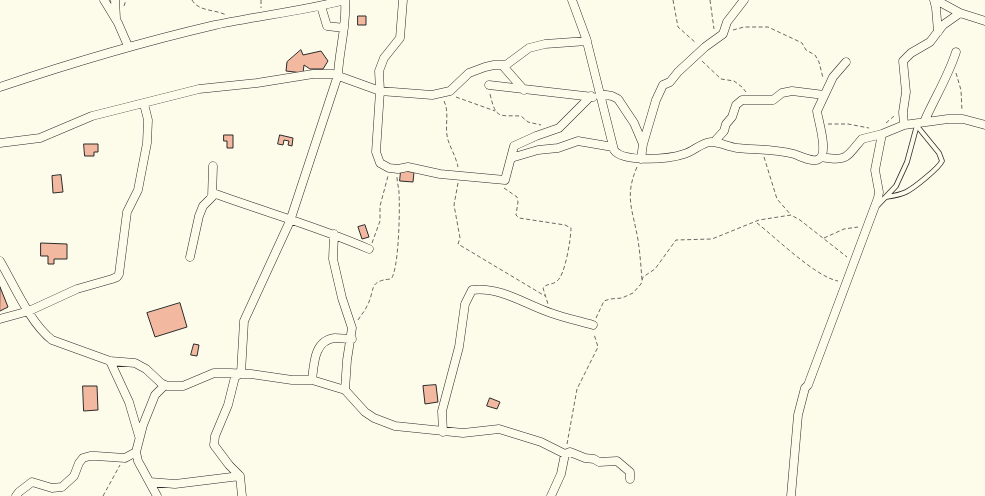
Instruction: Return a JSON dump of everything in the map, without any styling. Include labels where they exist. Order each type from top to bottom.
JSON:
[{"type":"street","points":[[104,0],[128,46]]},
{"type":"street","points":[[115,0],[116,20]]},
{"type":"street","points":[[308,9],[310,0]]},
{"type":"street","points":[[0,87],[128,46],[238,20],[308,9],[345,0],[346,15],[338,61],[338,76],[290,220],[244,321],[241,373],[236,377],[228,405],[214,441],[214,445],[240,476],[242,496]]},
{"type":"street","points":[[403,0],[400,38],[383,59],[379,74],[380,91],[376,152],[380,163],[389,168],[415,168],[440,174],[505,180],[514,146],[562,126],[591,96]]},
{"type":"street","points":[[572,0],[583,26],[613,146],[616,153],[621,156],[641,159],[680,156],[706,143],[714,142],[737,148],[783,152],[810,160],[818,160],[821,157],[834,160],[845,159],[862,139],[882,134],[904,125],[962,119],[985,125]]},
{"type":"street","points":[[641,159],[643,144],[655,104],[663,86],[670,82],[678,72],[719,36],[744,0]]},
{"type":"street","points":[[935,0],[960,13],[985,21]]},
{"type":"street","points":[[935,0],[938,32]]},
{"type":"street","points":[[321,6],[326,25],[344,28]]},
{"type":"street","points":[[904,125],[903,112],[906,92],[903,61],[930,42],[943,25],[960,13]]},
{"type":"street","points":[[0,143],[40,138],[92,116],[173,95],[208,88],[313,74],[333,74],[380,91],[443,94],[453,90],[473,71],[494,65],[503,66],[509,64],[529,48],[545,44],[587,41]]},
{"type":"street","points":[[920,124],[952,64],[956,52]]},
{"type":"street","points":[[821,157],[822,129],[817,112],[825,93],[839,69],[846,62]]},
{"type":"street","points":[[503,66],[524,90]]},
{"type":"street","points":[[488,85],[591,96],[612,96],[618,99],[628,117],[634,123],[643,144]]},
{"type":"street","points":[[714,142],[724,131],[736,105],[742,100],[773,100],[782,93],[792,91],[825,93]]},
{"type":"street","points":[[0,320],[29,311],[76,289],[112,279],[119,274],[127,212],[138,190],[147,142],[148,120],[144,104]]},
{"type":"street","points":[[791,496],[798,414],[805,388],[808,385],[875,208],[879,192],[875,170],[882,134]]},
{"type":"street","points":[[511,158],[538,150],[558,148],[578,141],[613,146]]},
{"type":"street","points":[[190,257],[198,216],[203,206],[209,201],[212,193],[213,166]]},
{"type":"street","points":[[212,193],[334,234],[370,250]]},
{"type":"street","points":[[334,234],[333,258],[342,298],[352,328],[345,390]]},
{"type":"street","points":[[0,261],[29,311],[52,340],[110,361],[135,363],[146,369],[165,385],[183,386],[214,373],[241,373],[278,379],[312,380],[345,390],[365,412],[374,418],[395,426],[463,434],[499,429],[541,442],[565,454],[570,452],[585,458],[594,458],[599,462],[617,461],[630,472],[630,479]]},
{"type":"street","points":[[444,432],[442,411],[459,347],[465,304],[472,290],[480,289],[508,296],[550,313],[593,325]]},
{"type":"street","points":[[312,380],[314,356],[322,345],[334,338],[352,339]]},
{"type":"street","points":[[110,361],[129,402],[140,440]]},
{"type":"street","points":[[157,496],[138,461],[136,452],[143,425],[155,395],[165,385]]},
{"type":"street","points":[[16,496],[32,482],[52,488],[62,487],[74,476],[78,463],[83,458],[90,456],[125,458],[136,452]]},
{"type":"street","points":[[551,496],[561,474],[565,454]]},
{"type":"street","points":[[150,482],[175,484],[240,476]]},
{"type":"lane","points":[[886,197],[905,193],[937,169],[942,161],[940,153],[920,124]]},
{"type":"lane","points":[[875,208],[893,192],[920,124]]},
{"type":"path","points":[[192,0],[203,9],[217,11],[238,20]]},
{"type":"path","points":[[672,0],[678,27],[699,44]]},
{"type":"path","points":[[710,0],[719,36],[744,27],[761,26],[773,28],[798,41],[817,59],[825,93]]},
{"type":"path","points":[[694,58],[706,64],[721,78],[730,79],[739,84],[750,99]]},
{"type":"path","points":[[952,64],[961,90],[962,119]]},
{"type":"path","points":[[488,85],[496,111]]},
{"type":"path","points":[[443,94],[496,111],[503,117],[521,116],[528,122],[543,126],[548,132]]},
{"type":"path","points":[[443,94],[448,110],[445,122],[448,140],[458,166],[459,176],[454,204],[460,238],[458,244],[545,296]]},
{"type":"path","points":[[819,120],[830,125],[848,124],[870,128]]},
{"type":"path","points":[[762,149],[777,200],[791,215],[854,262]]},
{"type":"path","points":[[641,159],[632,179],[629,198],[638,238],[642,281]]},
{"type":"path","points":[[370,250],[380,221],[380,206],[389,168]]},
{"type":"path","points":[[352,328],[367,306],[376,283],[381,280],[391,279],[394,276],[397,253],[398,169]]},
{"type":"path","points":[[494,180],[517,197],[516,215],[519,218],[565,225],[570,228],[569,243],[561,276],[556,282],[544,287],[550,313]]},
{"type":"path","points":[[565,454],[577,389],[598,347],[592,329],[604,301],[630,295],[641,284],[645,274],[655,269],[676,240],[712,239],[756,222],[791,215]]},
{"type":"path","points":[[756,222],[824,276],[846,283]]},
{"type":"path","points":[[824,238],[844,230],[868,225]]},
{"type":"path","points":[[103,496],[125,458]]},
{"type":"building","points":[[358,16],[366,16],[366,25],[358,25]]},
{"type":"building","points":[[301,50],[303,55],[321,51],[328,61],[323,69],[310,69],[304,65],[303,73],[286,71],[287,62]]},
{"type":"building","points":[[224,135],[233,135],[233,148],[227,148],[227,141],[224,141]]},
{"type":"building","points":[[280,135],[293,138],[292,146],[288,145],[289,141],[284,140],[283,145],[278,144]]},
{"type":"building","points":[[84,144],[98,144],[98,152],[94,152],[94,156],[85,156]]},
{"type":"building","points":[[401,171],[414,172],[413,182],[400,181]]},
{"type":"building","points":[[61,175],[63,192],[53,193],[52,176]]},
{"type":"building","points":[[365,225],[369,237],[362,239],[358,227]]},
{"type":"building","points":[[41,243],[67,244],[67,259],[54,259],[54,264],[48,264],[48,256],[41,256]]},
{"type":"building","points":[[0,287],[8,307],[0,311]]},
{"type":"building","points":[[180,303],[187,327],[155,337],[147,313]]},
{"type":"building","points":[[194,344],[199,345],[197,356],[191,355]]},
{"type":"building","points":[[436,385],[438,402],[425,404],[423,386]]},
{"type":"building","points":[[83,386],[97,386],[98,410],[84,411]]},
{"type":"building","points":[[490,398],[500,402],[497,409],[487,406]]}]
